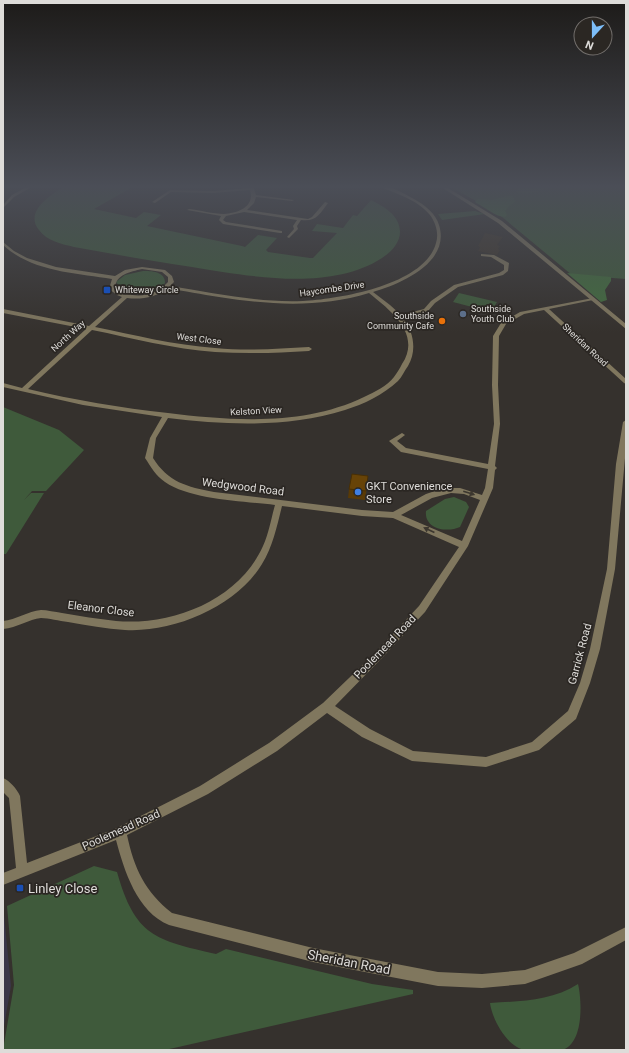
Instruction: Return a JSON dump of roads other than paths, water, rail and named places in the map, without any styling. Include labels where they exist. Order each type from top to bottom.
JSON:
[{"type":"street","name":"Haycombe Drive","points":[[168,287],[235,299],[270,302],[317,301],[370,292],[390,285],[418,269],[438,249],[439,234]]},
{"type":"street","points":[[514,234],[626,327]]},
{"type":"street","points":[[3,243],[16,254],[43,264],[115,278]]},
{"type":"street","points":[[401,318],[426,310],[433,302],[456,286],[501,274],[506,271],[507,264],[501,260],[483,255]]},
{"type":"street","points":[[155,269],[163,271],[170,276],[171,282],[168,287],[153,294],[142,297],[126,296],[116,293],[112,289],[112,283],[115,278],[131,270],[155,269]]},
{"type":"street","name":"Kelston View","points":[[3,385],[84,403],[166,415],[236,422],[271,420],[326,412],[362,402],[384,390],[395,381],[406,366],[411,347],[411,338],[401,318],[370,292]]},
{"type":"street","name":"North Way","points":[[23,390],[126,296]]},
{"type":"street","name":"Poolemead Road","points":[[3,879],[120,832],[204,790],[272,747],[326,707],[377,657],[422,609],[464,546],[484,499],[492,468],[497,424],[495,385],[496,336],[504,323],[511,317],[544,308],[591,299]]},
{"type":"street","name":"Sheridan Road","points":[[544,308],[626,382]]},
{"type":"street","name":"West Close","points":[[3,311],[89,329],[214,350],[260,352],[309,349]]},
{"type":"street","name":"Wedgwood Road","points":[[166,415],[153,438],[149,458],[162,477],[175,486],[192,491],[279,503],[394,515],[464,546]]},
{"type":"street","name":"Garrick Road","points":[[326,707],[366,733],[412,756],[486,762],[536,746],[572,714],[586,683],[596,649],[611,569],[620,464],[626,422]]},
{"type":"street","points":[[402,435],[392,441],[404,450],[492,468]]},
{"type":"street","points":[[394,515],[441,492],[453,490],[467,492],[484,499]]},
{"type":"street","name":"Eleanor Close","points":[[3,626],[19,623],[30,615],[41,614],[140,626],[164,622],[198,613],[222,600],[238,588],[249,576],[268,546],[279,503]]},
{"type":"street","points":[[3,784],[14,796],[22,871]]},
{"type":"street","name":"Sheridan Road","points":[[120,832],[123,845],[143,894],[169,919],[313,955],[438,978],[482,981],[526,977],[577,959],[626,933]]},
{"type":"place","name":"Whiteway Circle","points":[[107,290]]},
{"type":"place","name":"Southside Youth Club","points":[[463,314]]},
{"type":"place","name":"Southside Community Cafe","points":[[442,321]]},
{"type":"place","name":"GKT Convenience Store","points":[[358,492]]},
{"type":"place","name":"Linley Close","points":[[20,888]]}]
